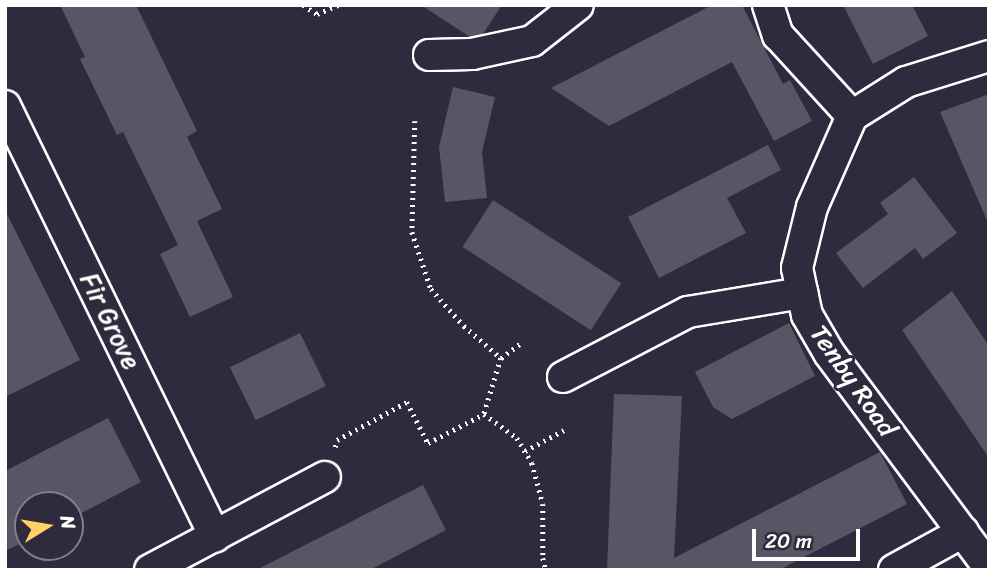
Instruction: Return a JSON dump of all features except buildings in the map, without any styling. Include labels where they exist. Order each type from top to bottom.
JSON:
[{"type":"street","points":[[429,55],[472,54],[532,41],[578,5]]},
{"type":"street","points":[[768,5],[778,35],[852,116],[906,82],[989,56]]},
{"type":"street","name":"Fir Grove","points":[[5,106],[215,537]]},
{"type":"street","name":"Tenby Road","points":[[852,116],[812,208],[797,268],[807,315],[829,353],[989,568]]},
{"type":"street","points":[[563,377],[688,312],[802,293]]},
{"type":"street","points":[[149,570],[325,477]]},
{"type":"street","points":[[894,570],[962,532]]},
{"type":"path","points":[[303,5],[317,14],[338,5]]},
{"type":"path","points":[[415,121],[412,232],[431,289],[464,326],[501,358]]},
{"type":"path","points":[[325,477],[337,440],[407,402],[428,443],[484,414],[501,358],[521,343]]},
{"type":"path","points":[[484,414],[517,438],[532,463],[543,504],[546,570]]},
{"type":"path","points":[[525,451],[565,430]]}]
